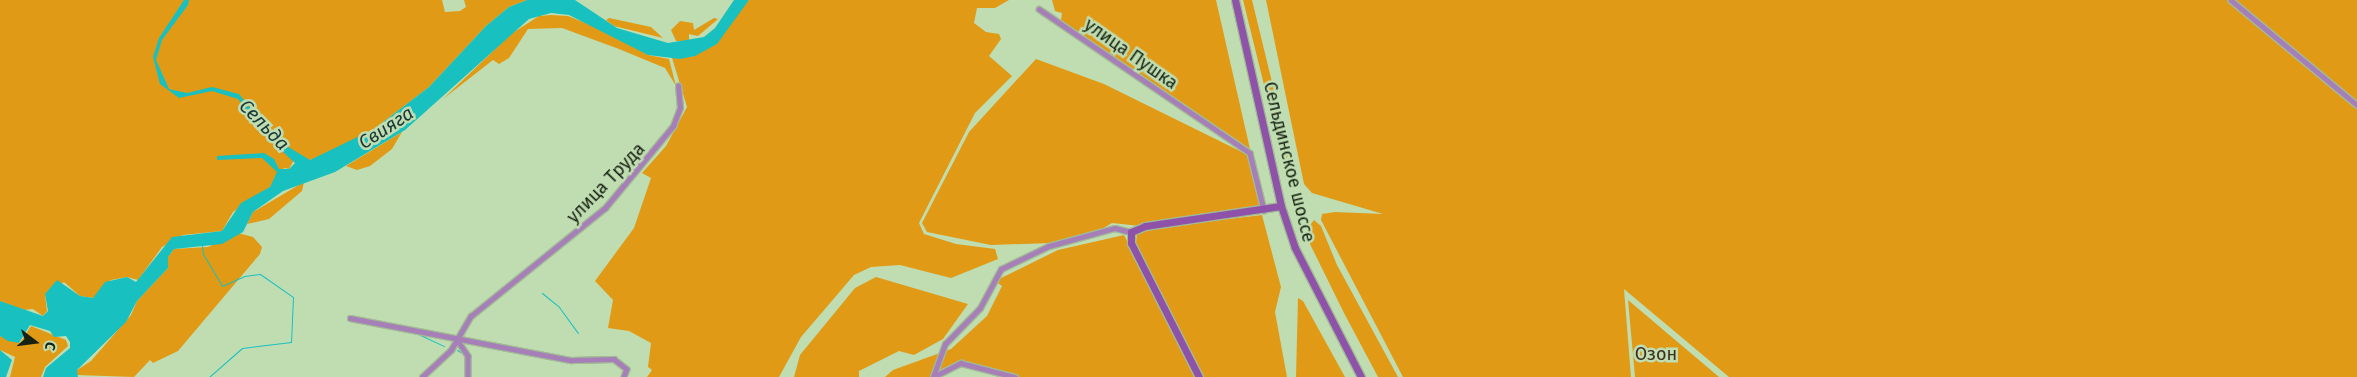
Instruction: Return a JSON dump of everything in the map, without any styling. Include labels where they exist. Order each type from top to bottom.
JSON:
[{"type":"main road","name":"Сельдинское шоссе","points":[[1235,0],[1282,206],[1298,262],[1361,377]]},
{"type":"main road","points":[[1199,377],[1131,243],[1131,232],[1145,226],[1282,206]]},
{"type":"street","points":[[2231,0],[2357,105]]},
{"type":"street","name":"улица Пушка","points":[[1039,9],[1067,25],[1155,91],[1182,106],[1250,153],[1264,210]]},
{"type":"street","name":"улица Труда","points":[[422,377],[457,340],[471,316],[508,282],[590,224],[659,146],[677,118],[678,86]]},
{"type":"street","points":[[933,377],[945,344],[980,308],[1001,269],[1049,246],[1115,228],[1131,232]]},
{"type":"street","points":[[350,318],[457,340],[572,360],[614,359],[624,364],[624,377]]},
{"type":"street","points":[[457,340],[468,356],[468,377]]},
{"type":"street","points":[[933,377],[961,363],[1015,377]]},
{"type":"green space","points":[[0,0],[442,0],[445,12],[460,11],[466,7],[464,0],[527,0],[509,7],[486,26],[429,87],[374,129],[339,148],[310,160],[294,160],[289,169],[284,168],[270,187],[233,212],[222,231],[183,235],[162,247],[138,280],[127,277],[111,280],[93,298],[80,296],[64,282],[45,294],[47,311],[43,316],[33,309],[23,310],[0,301]]},
{"type":"green space","points":[[749,0],[1009,0],[995,8],[977,8],[974,23],[986,32],[999,34],[1001,39],[989,56],[1012,76],[975,113],[919,223],[924,234],[956,244],[995,249],[998,259],[951,278],[900,265],[871,267],[854,275],[801,337],[779,377],[647,377],[652,370],[648,367],[651,343],[629,331],[608,328],[613,300],[595,281],[634,228],[651,178],[642,173],[666,146],[687,107],[672,58],[695,56]]},
{"type":"green space","points":[[1052,0],[1216,0],[1250,149],[1061,20],[1062,13],[1055,11]]},
{"type":"green space","points":[[1243,0],[1252,0],[1294,172],[1292,180],[1287,178]]},
{"type":"green space","points":[[1266,0],[2357,0],[2357,377],[1729,377],[1624,289],[1631,377],[1403,377],[1321,220],[1322,214],[1335,212],[1383,214],[1312,193],[1304,184]]},
{"type":"green space","points":[[539,16],[568,16],[613,34],[648,55],[669,59],[676,86],[665,68],[619,49],[562,28],[528,29],[509,58],[499,64],[493,60],[443,99],[511,34]]},
{"type":"green space","points":[[609,18],[651,27],[663,38],[614,26],[606,20]]},
{"type":"green space","points":[[714,18],[718,19],[698,36],[689,34],[689,41],[676,41],[671,30],[680,21],[693,23],[694,30]]},
{"type":"green space","points":[[1036,59],[1104,84],[1250,156],[1262,208],[1140,226],[1112,223],[1097,232],[1052,243],[991,245],[927,232],[922,223],[969,132]]},
{"type":"green space","points":[[402,132],[392,149],[370,166],[357,170],[346,166]]},
{"type":"green space","points":[[304,182],[302,191],[269,219],[247,224],[253,212]]},
{"type":"green space","points":[[1262,215],[1281,287],[1275,312],[1287,377],[1204,377],[1136,243],[1137,234],[1145,229]]},
{"type":"green space","points":[[1314,220],[1321,226],[1337,265],[1398,377],[1378,377],[1310,244],[1308,228]]},
{"type":"green space","points":[[238,233],[253,237],[262,247],[260,254],[178,351],[153,363],[150,360],[134,377],[77,375],[77,370],[91,361],[131,315],[137,301],[168,268],[168,257],[174,249],[208,247]]},
{"type":"green space","points":[[1124,235],[1196,377],[1006,377],[954,364],[931,377],[885,377],[893,370],[951,349],[987,316],[1002,286],[995,281],[1058,250]]},
{"type":"green space","points":[[876,277],[968,304],[943,339],[914,355],[899,351],[859,371],[859,377],[794,377],[800,355],[855,288]]},
{"type":"green space","points":[[1298,298],[1303,301],[1345,377],[1296,377]]},
{"type":"green space","name":"Озон","points":[[1628,300],[1719,377],[1635,377]]},
{"type":"green space","points":[[31,326],[66,340],[68,346],[45,367],[41,377],[10,377],[15,357],[0,350],[0,336],[20,343]]},
{"type":"water","name":"Свияга","points":[[184,0],[189,0],[188,5],[162,40],[156,60],[169,89],[187,93],[212,87],[239,94],[275,139],[310,160],[374,129],[429,87],[486,26],[509,7],[527,0],[575,0],[617,28],[668,43],[704,37],[715,28],[734,0],[749,0],[717,44],[695,56],[680,59],[648,55],[569,15],[551,13],[529,19],[405,130],[335,172],[283,191],[253,212],[243,232],[222,244],[174,249],[168,257],[168,268],[137,301],[126,322],[77,370],[78,377],[43,377],[46,368],[70,348],[70,342],[66,336],[54,337],[50,331],[30,325],[19,343],[8,341],[0,336],[0,301],[43,316],[48,311],[45,294],[57,280],[80,296],[93,298],[105,282],[127,277],[136,282],[172,237],[222,231],[241,203],[270,187],[277,172],[262,158],[217,160],[217,156],[264,153],[274,159],[279,169],[289,169],[295,163],[273,143],[238,99],[212,91],[179,98],[160,84],[153,57],[159,38]]},
{"type":"water","points":[[0,350],[12,360],[6,377],[0,377]]},
{"type":"waterway","points":[[202,245],[203,254],[222,286],[244,276],[260,274],[293,297],[291,342],[242,348],[209,377]]},
{"type":"waterway","points":[[542,293],[559,307],[578,333]]},
{"type":"waterway","points":[[361,323],[377,325]]},
{"type":"waterway","points":[[416,333],[444,346]]},
{"type":"waterway","points":[[457,350],[464,354],[465,377]]},
{"type":"water label","name":"Сельда","points":[[264,125]]}]
